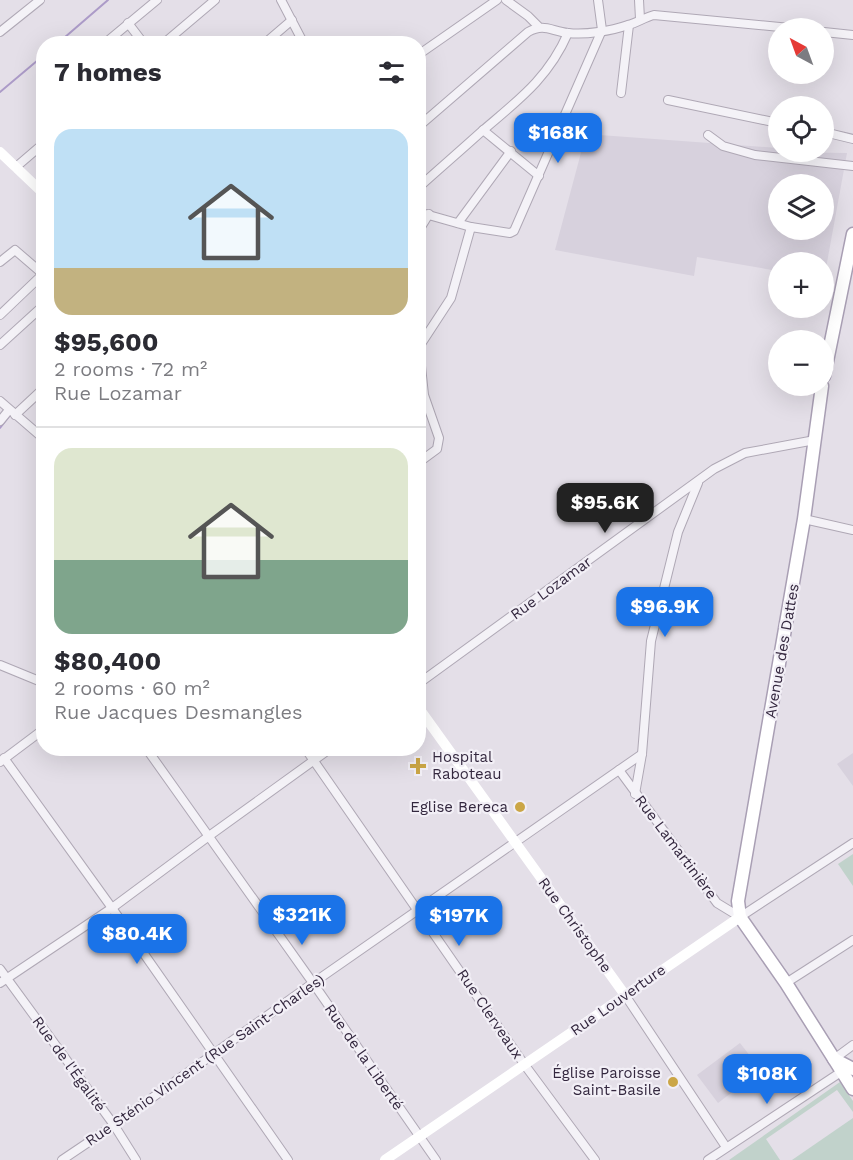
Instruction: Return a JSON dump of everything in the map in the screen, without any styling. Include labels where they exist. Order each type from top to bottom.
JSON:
[{"type":"main road","points":[[834,331],[852,249],[853,234]]},
{"type":"main road","name":"Avenue des Dattes","points":[[740,916],[738,901],[804,519],[821,396]]},
{"type":"main road","points":[[740,916],[834,1059],[847,1070],[853,1089]]},
{"type":"street","points":[[24,0],[31,7]]},
{"type":"street","points":[[0,32],[40,0]]},
{"type":"street","points":[[113,36],[157,0]]},
{"type":"street","points":[[172,36],[214,0]]},
{"type":"street","points":[[281,0],[300,36]]},
{"type":"street","points":[[426,49],[497,0]]},
{"type":"street","points":[[506,0],[538,26],[568,33],[630,25],[654,15],[768,26]]},
{"type":"street","points":[[426,213],[471,227],[512,232],[539,176],[602,30],[598,0]]},
{"type":"street","points":[[639,0],[640,19]]},
{"type":"street","points":[[273,36],[292,20]]},
{"type":"street","points":[[128,23],[138,36]]},
{"type":"street","points":[[621,93],[630,25]]},
{"type":"street","points":[[426,120],[528,32],[538,26]]},
{"type":"street","points":[[426,181],[483,130],[498,120],[546,73],[568,33]]},
{"type":"street","points":[[834,33],[853,35]]},
{"type":"street","points":[[668,100],[768,121]]},
{"type":"street","points":[[483,130],[539,176]]},
{"type":"street","points":[[834,134],[853,139]]},
{"type":"street","points":[[708,135],[723,146],[755,155],[853,166]]},
{"type":"street","points":[[16,167],[36,150]]},
{"type":"street","points":[[458,223],[511,151]]},
{"type":"street","points":[[0,152],[36,186]]},
{"type":"street","points":[[426,219],[429,214]]},
{"type":"street","points":[[426,336],[451,298],[471,227]]},
{"type":"street","points":[[0,262],[15,250],[36,268]]},
{"type":"street","points":[[0,315],[36,281]]},
{"type":"street","points":[[0,345],[36,312]]},
{"type":"street","points":[[0,421],[36,394]]},
{"type":"street","points":[[0,401],[36,432]]},
{"type":"street","points":[[426,408],[439,438],[437,449],[426,457]]},
{"type":"street","name":"Rue Lozamar","points":[[426,678],[714,469],[745,453],[815,440]]},
{"type":"street","points":[[635,794],[642,753],[651,641],[678,532],[698,481]]},
{"type":"street","points":[[804,519],[853,530]]},
{"type":"street","points":[[0,665],[36,680]]},
{"type":"street","name":"Rue Christophe","points":[[426,718],[625,995],[726,1147]]},
{"type":"street","points":[[36,735],[2,760],[112,908],[288,1160]]},
{"type":"street","name":"Rue Sténio Vincent (Rue Saint-Charles)","points":[[62,1160],[642,753]]},
{"type":"street","name":"Rue de la Liberté","points":[[152,756],[313,982],[436,1160]]},
{"type":"street","name":"Rue Clerveaux","points":[[311,756],[524,1065],[595,1160]]},
{"type":"street","points":[[3,981],[112,908],[321,756]]},
{"type":"street","name":"Rue Lamartinière","points":[[619,770],[717,903],[740,916]]},
{"type":"street","name":"Rue Louverture","points":[[385,1160],[740,916],[853,843]]},
{"type":"street","points":[[786,983],[852,944]]},
{"type":"street","name":"Rue de l'Égalité","points":[[0,969],[3,981],[114,1125],[136,1160]]},
{"type":"street","points":[[834,1059],[853,1045]]},
{"type":"street","points":[[708,1160],[847,1070]]},
{"type":"shaded area","points":[[586,134],[768,147],[768,162],[834,162],[834,153],[847,153],[834,224],[834,174],[768,174],[768,240],[831,240],[829,252],[768,252],[768,269],[697,257],[694,276],[555,250]]},
{"type":"shaded area","points":[[853,753],[853,786],[837,764]]},
{"type":"shaded area","points":[[853,854],[853,886],[838,864]]},
{"type":"shaded area","points":[[740,1043],[761,1070],[718,1103],[697,1075]]},
{"type":"shaded area","points":[[840,1082],[853,1101],[853,1112],[837,1090],[766,1139],[780,1160],[729,1160]]},
{"type":"shaded area","points":[[853,1118],[853,1160],[792,1160]]},
{"type":"waterway","points":[[66,36],[108,0]]},
{"type":"waterway","points":[[0,92],[36,62]]},
{"type":"waterway","points":[[0,428],[11,414]]},
{"type":"place","name":"Hospital Raboteau","points":[[418,766]]},
{"type":"place","name":"Eglise Bereca","points":[[520,807]]},
{"type":"place","name":"Église Paroisse Saint-Basile","points":[[673,1082]]}]
